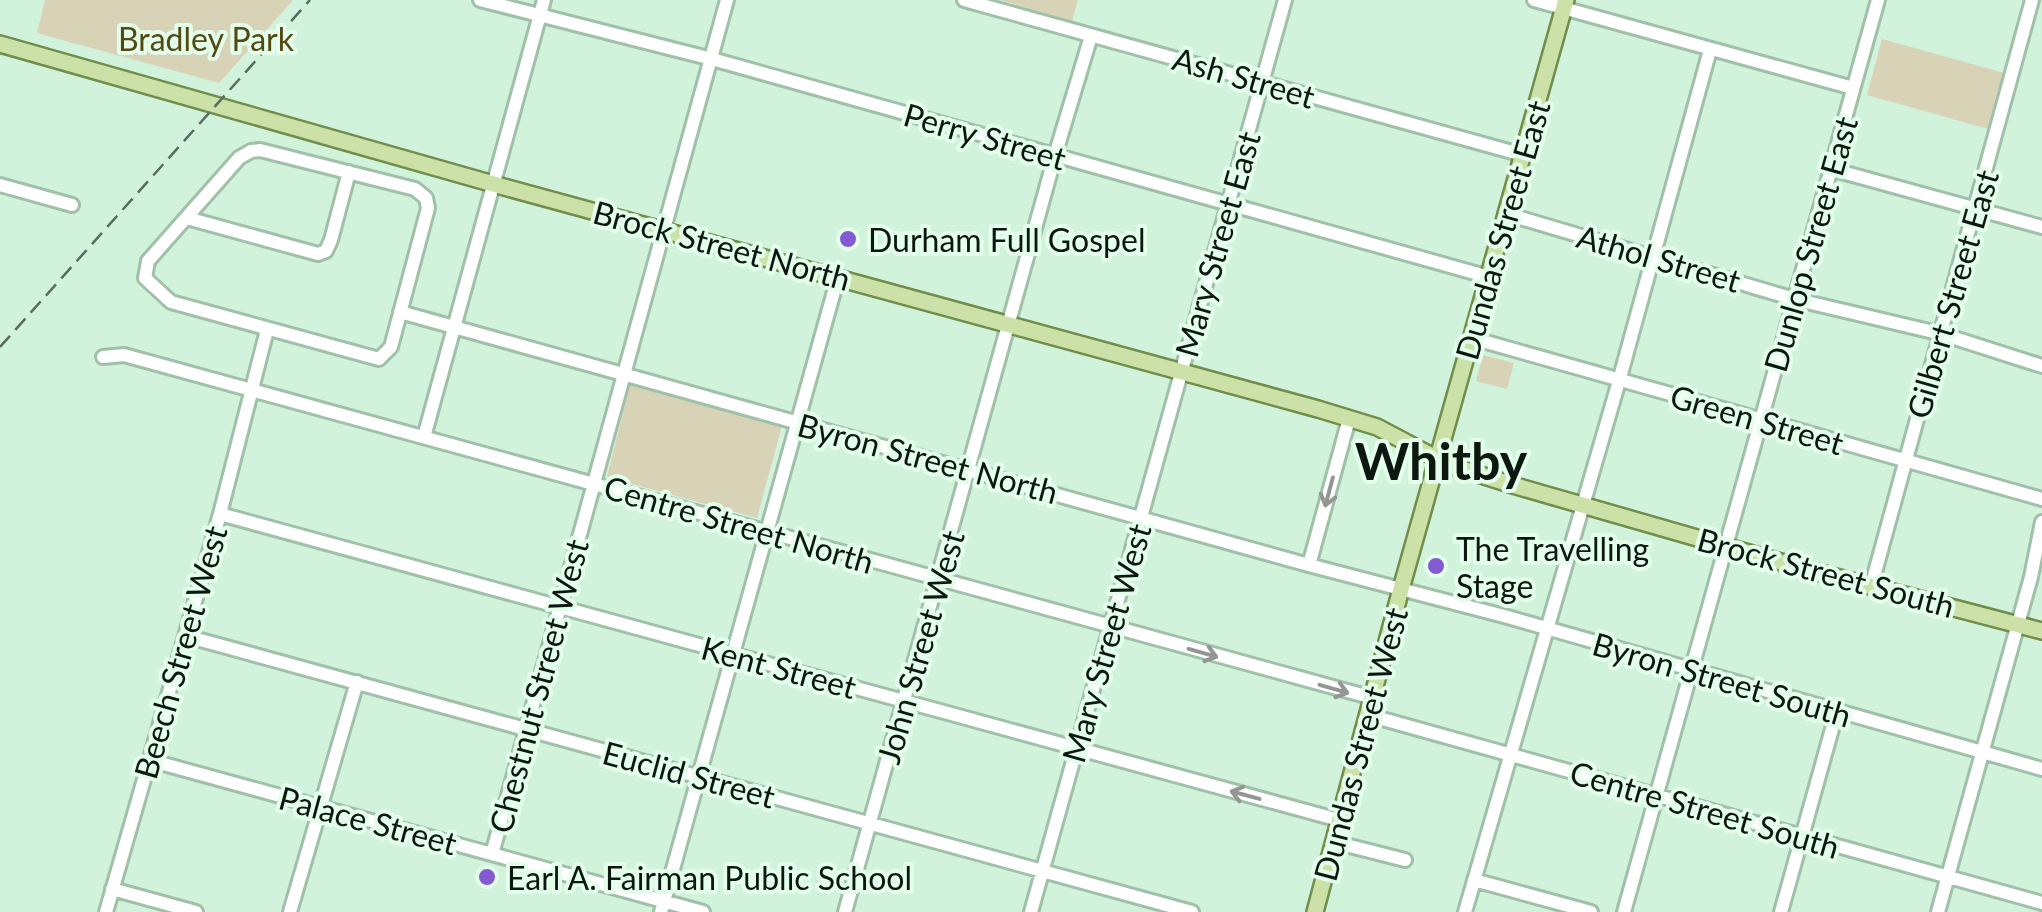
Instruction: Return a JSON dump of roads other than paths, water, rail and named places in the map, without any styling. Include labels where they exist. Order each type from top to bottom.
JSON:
[{"type":"main road","name":"Dundas Street East","points":[[1437,460],[1565,4]]},
{"type":"main road","name":"Brock Street North","points":[[0,44],[1377,427],[1437,460]]},
{"type":"main road","points":[[1408,442],[1430,437],[1452,408]]},
{"type":"main road","name":"Brock Street South","points":[[1437,460],[1871,587],[2042,631]]},
{"type":"main road","name":"Dundas Street West","points":[[1315,912],[1437,460]]},
{"type":"street","name":"Perry Street","points":[[480,0],[712,58],[1489,278]]},
{"type":"street","points":[[424,438],[544,0]]},
{"type":"street","name":"Chestnut Street West","points":[[492,854],[727,0]]},
{"type":"street","name":"Ash Street","points":[[964,0],[1524,155]]},
{"type":"street","name":"Mary Street East","points":[[1180,373],[1285,0]]},
{"type":"street","points":[[1534,0],[1565,4],[1710,50],[1853,88]]},
{"type":"street","name":"Dunlop Street East","points":[[1624,912],[1878,0]]},
{"type":"street","name":"Gilbert Street East","points":[[1871,587],[2032,0]]},
{"type":"street","name":"John Street West","points":[[845,912],[1091,36]]},
{"type":"street","points":[[1466,912],[1710,50]]},
{"type":"street","points":[[251,151],[414,190],[426,198],[428,208],[390,347],[379,359],[171,302],[145,278],[148,261],[187,218],[240,158],[251,151]]},
{"type":"street","points":[[1830,169],[2042,228]]},
{"type":"street","points":[[187,218],[318,254],[326,250],[331,240],[349,172]]},
{"type":"street","points":[[0,185],[72,205]]},
{"type":"street","name":"Athol Street","points":[[1507,214],[1794,298],[1942,334],[2042,366]]},
{"type":"street","points":[[662,906],[838,277]]},
{"type":"street","name":"Byron Street North","points":[[400,312],[1401,588]]},
{"type":"street","name":"Beech Street West","points":[[106,912],[220,514],[267,330]]},
{"type":"street","name":"Green Street","points":[[1472,338],[2042,499]]},
{"type":"street","name":"Centre Street North","points":[[103,357],[124,356],[252,390],[1373,698]]},
{"type":"street","name":"Mary Street West","points":[[1031,912],[1180,373]]},
{"type":"street","points":[[1309,565],[1349,419]]},
{"type":"street","name":"Kent Street","points":[[220,514],[1339,820]]},
{"type":"street","points":[[1938,912],[2018,624],[2042,522]]},
{"type":"street","name":"Byron Street South","points":[[1401,588],[2042,768]]},
{"type":"street","name":"Euclid Street","points":[[186,636],[1192,912]]},
{"type":"street","points":[[290,912],[357,682]]},
{"type":"street","points":[[1781,912],[1837,712]]},
{"type":"street","name":"Centre Street South","points":[[1368,715],[2042,903]]},
{"type":"street","name":"Palace Street","points":[[149,760],[492,854],[662,906],[703,912]]},
{"type":"street","points":[[1334,842],[1405,860]]},
{"type":"street","points":[[1474,880],[1590,912]]},
{"type":"street","points":[[112,889],[196,912]]},
{"type":"railway","points":[[0,347],[310,0]]},
{"type":"place","name":"Durham Full Gospel","points":[[848,239]]},
{"type":"place","name":"The Travelling Stage","points":[[1436,566]]},
{"type":"place","name":"Earl A. Fairman Public School","points":[[487,877]]},
{"type":"district","name":"Whitby","points":[[1441,460]]},
{"type":"park label","name":"Bradley Park","points":[[206,38]]}]
